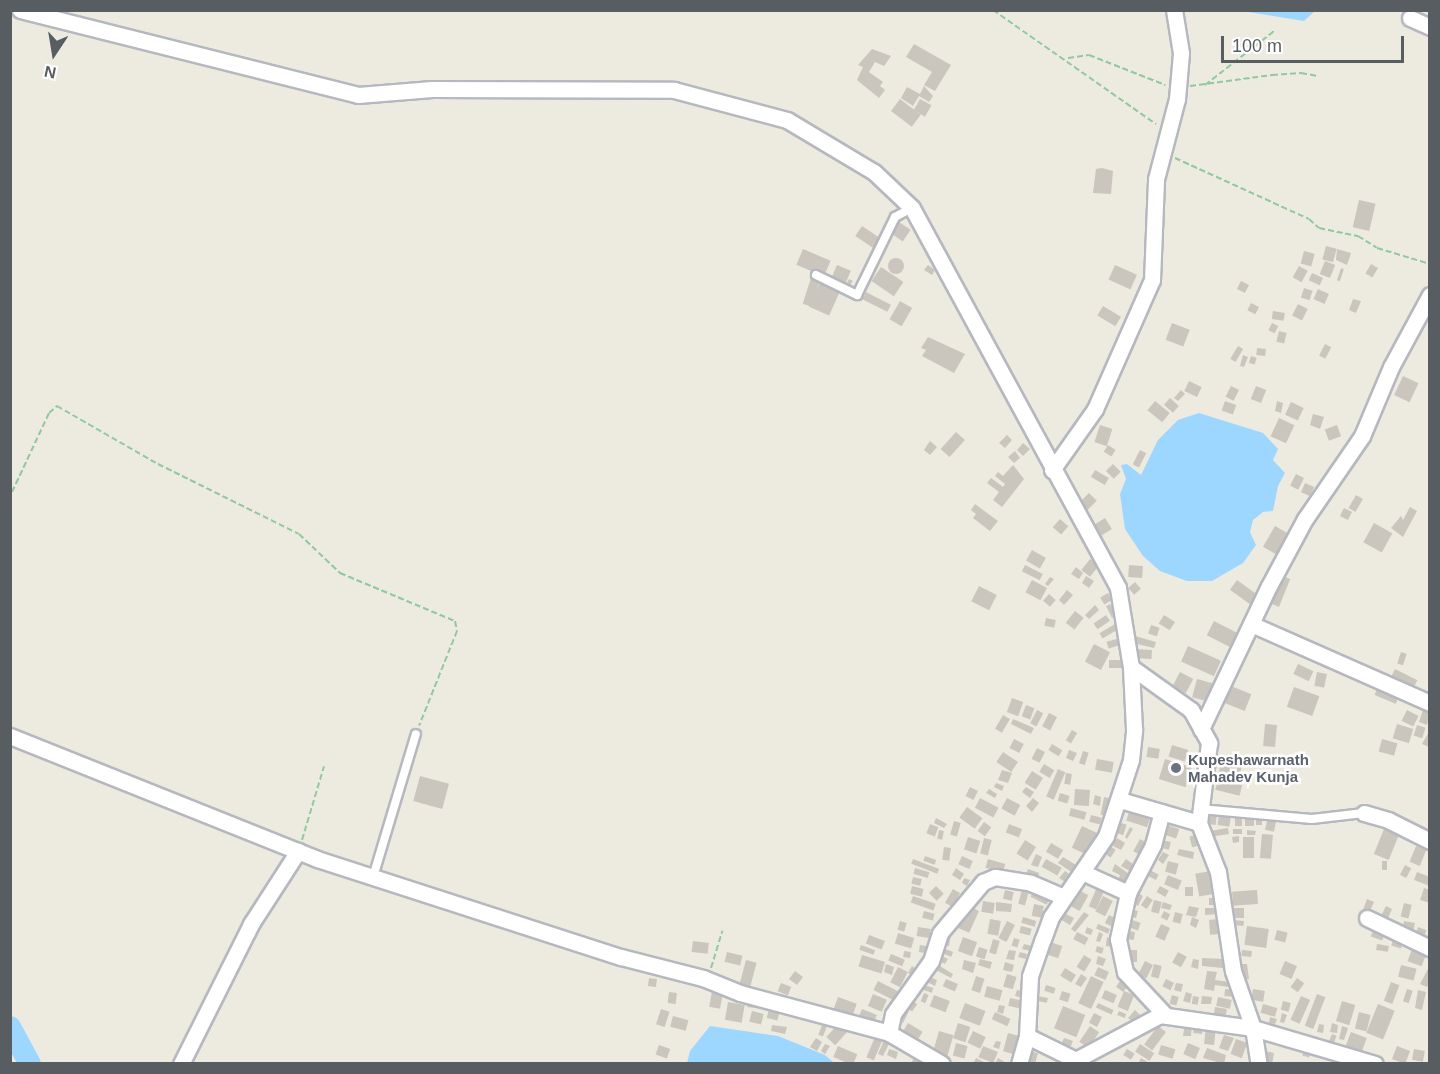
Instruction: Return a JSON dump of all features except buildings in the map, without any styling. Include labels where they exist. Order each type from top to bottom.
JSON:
[{"type":"street","points":[[20,10],[358,95],[432,89],[674,90],[787,120],[874,172],[912,208],[1118,588],[1131,667],[1134,729],[1131,760],[1120,800],[1106,836],[1051,917],[1030,976],[1027,1036],[1019,1064]]},
{"type":"street","points":[[1052,470],[1095,409],[1152,280],[1156,180],[1178,89],[1181,53],[1174,10]]},
{"type":"street","points":[[1410,18],[1430,27]]},
{"type":"street","points":[[1201,729],[1305,519],[1362,436],[1427,304]]},
{"type":"street","points":[[1251,624],[1430,703]]},
{"type":"street","points":[[1131,667],[1191,710],[1209,743],[1199,816],[1218,872],[1233,971],[1253,1028],[1259,1064]]},
{"type":"street","points":[[10,736],[298,851],[621,957],[706,980],[740,993],[889,1033],[942,1064]]},
{"type":"street","points":[[1120,800],[1162,812],[1199,816]]},
{"type":"street","points":[[1162,812],[1153,845],[1128,893],[1118,939],[1125,972],[1165,1015]]},
{"type":"street","points":[[1364,813],[1388,820],[1430,841]]},
{"type":"street","points":[[181,1064],[251,924],[298,851]]},
{"type":"street","points":[[1082,872],[1128,893]]},
{"type":"street","points":[[889,1033],[893,1014],[906,1002],[931,961],[940,933],[983,882],[995,877],[1031,883],[1064,897]]},
{"type":"street","points":[[1367,918],[1430,948]]},
{"type":"street","points":[[1027,1036],[1072,1062],[1165,1015],[1253,1028],[1375,1064]]},
{"type":"lane","points":[[816,276],[857,294],[895,217],[912,208]]},
{"type":"lane","points":[[373,877],[416,734]]},
{"type":"lane","points":[[1199,816],[1312,819],[1364,813]]},
{"type":"path","points":[[993,10],[1067,59],[1168,132]]},
{"type":"path","points":[[1205,85],[1222,76],[1236,60],[1274,31]]},
{"type":"path","points":[[1067,59],[1089,55],[1178,89],[1301,73],[1318,76]]},
{"type":"path","points":[[1162,152],[1309,219],[1319,228],[1358,236],[1377,248],[1430,264]]},
{"type":"path","points":[[12,492],[49,413],[57,406],[89,422],[158,464],[299,534],[339,573],[455,621],[457,631],[416,734]]},
{"type":"path","points":[[298,851],[324,766]]},
{"type":"path","points":[[706,980],[722,931]]},
{"type":"water","points":[[1315,10],[1304,21],[1242,11]]},
{"type":"water","points":[[1199,413],[1263,433],[1278,449],[1273,460],[1285,473],[1278,486],[1273,511],[1263,512],[1253,520],[1250,532],[1256,545],[1243,563],[1212,581],[1187,581],[1160,571],[1143,556],[1125,529],[1120,494],[1126,479],[1121,465],[1127,464],[1141,475],[1158,440],[1178,420]]},
{"type":"water","points":[[710,1026],[778,1036],[825,1055],[834,1063],[687,1063],[690,1051]]},
{"type":"waterway","points":[[10,1027],[30,1064]]},
{"type":"place","name":"Kupeshawarnath Mahadev Kunja","points":[[1176,768]]}]
